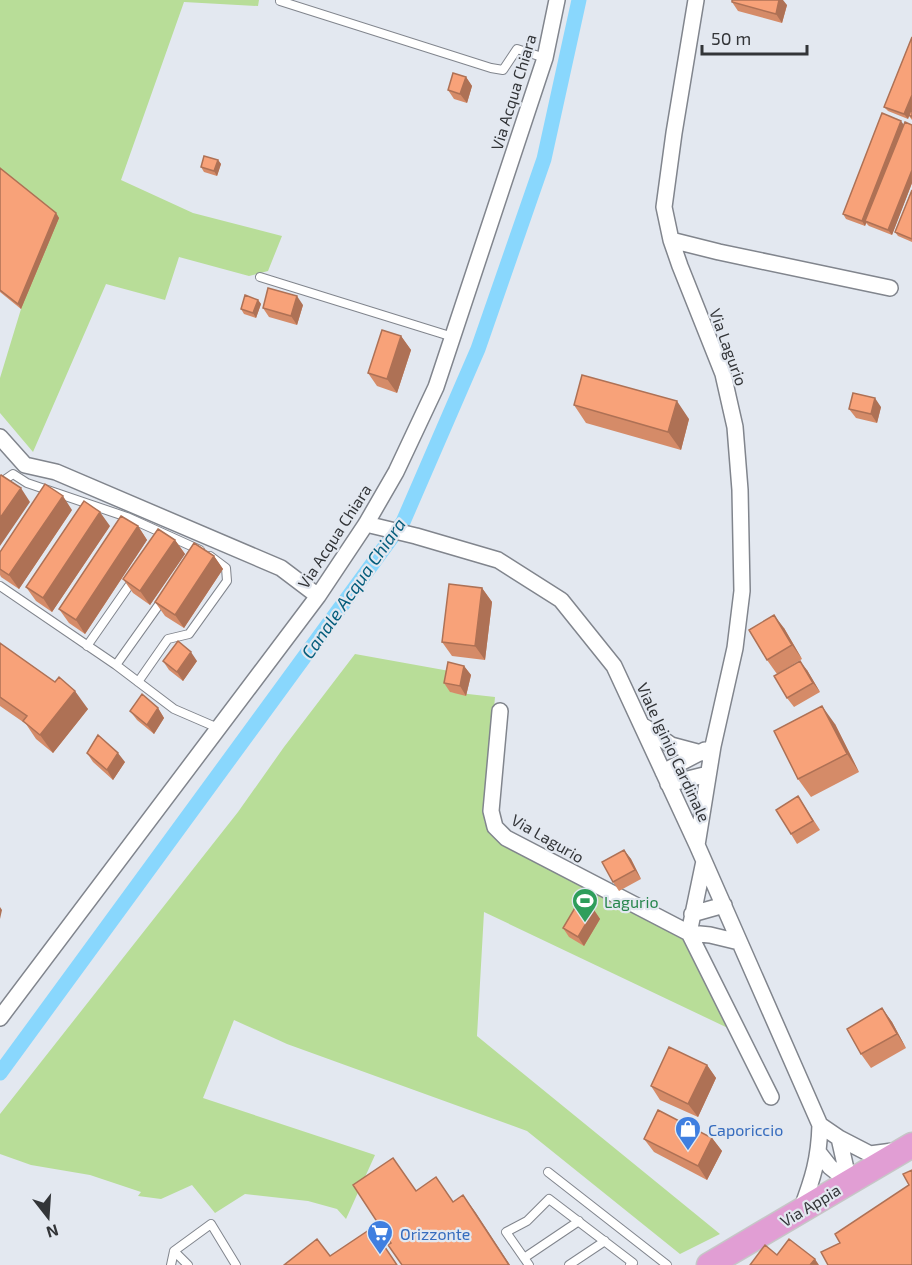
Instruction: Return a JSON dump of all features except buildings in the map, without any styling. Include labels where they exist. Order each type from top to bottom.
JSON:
[{"type":"main road","name":"Via Appia","points":[[709,1265],[907,1148]]},
{"type":"street","name":"Via Acqua Chiara","points":[[0,1018],[318,596],[374,526],[396,472],[436,387],[544,58],[557,0]]},
{"type":"street","name":"Via Lagurio","points":[[696,0],[664,207],[671,240],[723,374],[735,427],[740,490],[742,591],[735,648],[707,749],[708,774],[698,845]]},
{"type":"street","points":[[671,240],[891,288]]},
{"type":"street","points":[[0,437],[25,465],[56,472],[282,568],[318,596]]},
{"type":"street","name":"Viale Iginio Cardinale","points":[[374,526],[498,560],[561,600],[614,666],[698,845],[820,1125]]},
{"type":"street","name":"Via Lagurio","points":[[500,711],[490,811],[495,827],[506,838],[689,933],[740,942]]},
{"type":"street","points":[[644,726],[671,745],[707,749]]},
{"type":"street","points":[[666,778],[707,749]]},
{"type":"street","points":[[666,778],[708,774]]},
{"type":"street","points":[[704,861],[689,933],[771,1097]]},
{"type":"street","points":[[692,915],[726,911]]},
{"type":"street","points":[[710,935],[726,911]]},
{"type":"street","points":[[820,1125],[870,1154],[907,1148]]},
{"type":"street","points":[[801,1210],[813,1178],[819,1153],[820,1125]]},
{"type":"street","points":[[839,1138],[849,1182]]},
{"type":"street","points":[[819,1153],[830,1167],[849,1182]]},
{"type":"lane","points":[[280,1],[491,68],[503,70],[517,49],[544,58]]},
{"type":"lane","points":[[260,277],[453,337]]},
{"type":"lane","points":[[0,483],[13,474],[27,483],[127,517],[199,549],[226,568],[227,580],[189,634],[168,639],[138,682]]},
{"type":"lane","points":[[43,500],[50,491]]},
{"type":"lane","points":[[81,514],[88,505]]},
{"type":"lane","points":[[121,527],[127,517]]},
{"type":"lane","points":[[158,544],[165,535]]},
{"type":"lane","points":[[192,559],[199,549]]},
{"type":"lane","points":[[87,646],[139,572]]},
{"type":"lane","points":[[0,586],[116,664],[174,709],[218,728]]},
{"type":"lane","points":[[116,664],[171,588]]},
{"type":"lane","points":[[23,601],[30,591]]},
{"type":"lane","points":[[56,623],[62,614]]},
{"type":"lane","points":[[548,1172],[667,1265]]},
{"type":"lane","points":[[579,1221],[527,1262],[506,1232],[526,1221],[549,1198],[579,1221],[605,1241],[633,1263],[630,1265]]},
{"type":"lane","points":[[171,1265],[174,1251],[211,1224],[236,1265]]},
{"type":"lane","points":[[569,1265],[605,1241]]},
{"type":"lane","points":[[174,1251],[188,1265]]},
{"type":"green space","points":[[0,0],[259,0],[258,6],[184,2],[121,180],[193,213],[282,236],[268,271],[249,276],[179,257],[165,300],[106,284],[33,452],[0,413],[0,378],[21,309],[0,176]]},
{"type":"green space","points":[[355,654],[455,672],[450,692],[495,697],[484,821],[493,837],[683,936],[730,1029],[484,912],[477,1036],[720,1234],[680,1254],[527,1131],[287,1044],[234,1020],[203,1098],[375,1155],[346,1219],[337,1209],[308,1201],[245,1194],[215,1213],[192,1185],[161,1199],[138,1196],[141,1192],[90,1175],[31,1165],[0,1154],[0,1114],[238,812]]},
{"type":"waterway","name":"Canale Acqua Chiara","points":[[0,1073],[403,522],[478,349],[544,159],[579,0]]},
{"type":"place","name":"Lagurio","points":[[585,924]]},
{"type":"place","name":"Caporiccio","points":[[688,1152]]},
{"type":"place","name":"Orizzonte","points":[[380,1256]]}]
